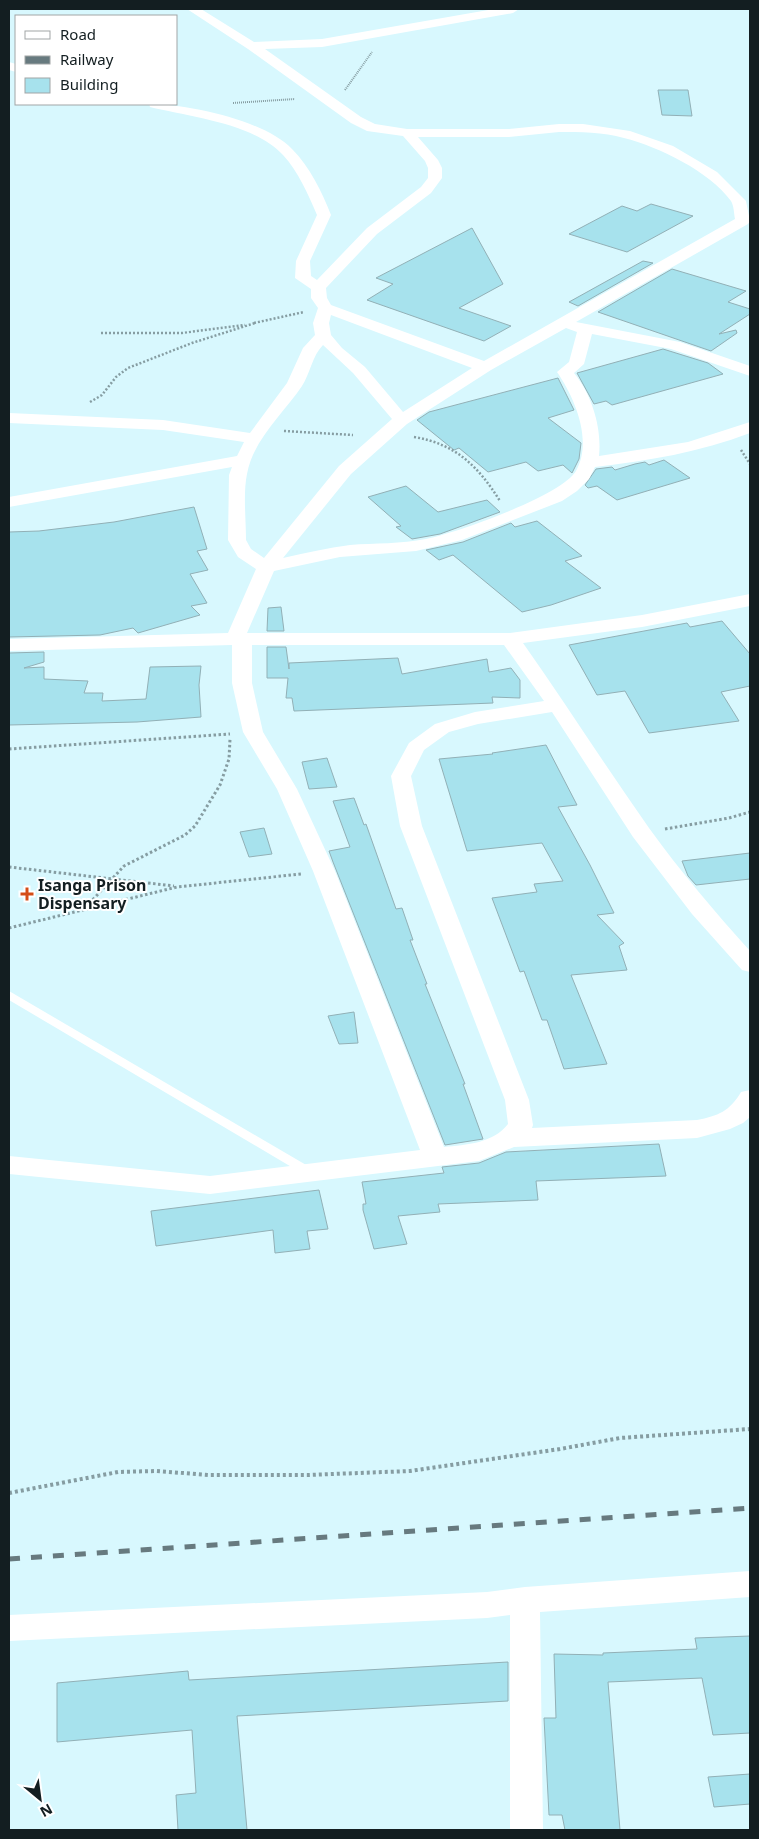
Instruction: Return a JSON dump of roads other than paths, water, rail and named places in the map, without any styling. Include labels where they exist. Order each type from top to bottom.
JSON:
[{"type":"street","points":[[193,9],[252,46],[356,120],[372,128],[407,133],[509,133],[558,128],[583,128],[625,134],[668,149],[689,161],[712,175],[739,201],[743,221],[486,368],[401,420],[382,436],[345,470],[266,567],[238,639],[242,684],[253,732],[287,789],[324,872],[435,1157]]},
{"type":"street","points":[[252,46],[322,42],[514,9]]},
{"type":"street","points":[[160,105],[245,128],[284,148],[312,187],[324,215],[303,261],[303,278],[318,287]]},
{"type":"street","points":[[407,133],[431,160],[435,168],[435,178],[426,190],[372,231],[318,287],[319,298],[326,308],[486,368]]},
{"type":"street","points":[[326,308],[321,323],[323,336],[336,351],[359,370],[401,420]]},
{"type":"street","points":[[564,324],[674,345],[750,371]]},
{"type":"street","points":[[323,336],[310,348],[294,384],[258,434],[243,460],[238,475],[236,540],[246,556],[266,567],[341,552],[398,549],[427,544],[449,538],[557,498],[572,488],[588,463],[592,447],[592,432],[575,383],[565,372],[576,364],[586,329]]},
{"type":"street","points":[[9,418],[175,427],[231,434],[258,434]]},
{"type":"street","points":[[588,463],[638,457],[706,444],[750,427]]},
{"type":"street","points":[[9,502],[243,460]]},
{"type":"street","points":[[9,646],[238,639],[510,639],[642,621],[750,600]]},
{"type":"street","points":[[510,639],[557,705],[642,832],[700,909],[750,965]]},
{"type":"street","points":[[511,1138],[521,1125],[517,1100],[411,826],[402,776],[416,747],[442,728],[475,718],[557,705]]},
{"type":"street","points":[[9,1165],[210,1185],[479,1152],[511,1138],[696,1129],[725,1123],[744,1110],[750,1098]]},
{"type":"street","points":[[9,1628],[487,1605],[525,1600],[750,1584]]},
{"type":"street","points":[[525,1600],[528,1830]]},
{"type":"lane","points":[[9,995],[310,1173]]},
{"type":"railway","points":[[9,1559],[750,1508]]},
{"type":"place","name":"Isanga Prison Dispensary","points":[[27,894]]}]
